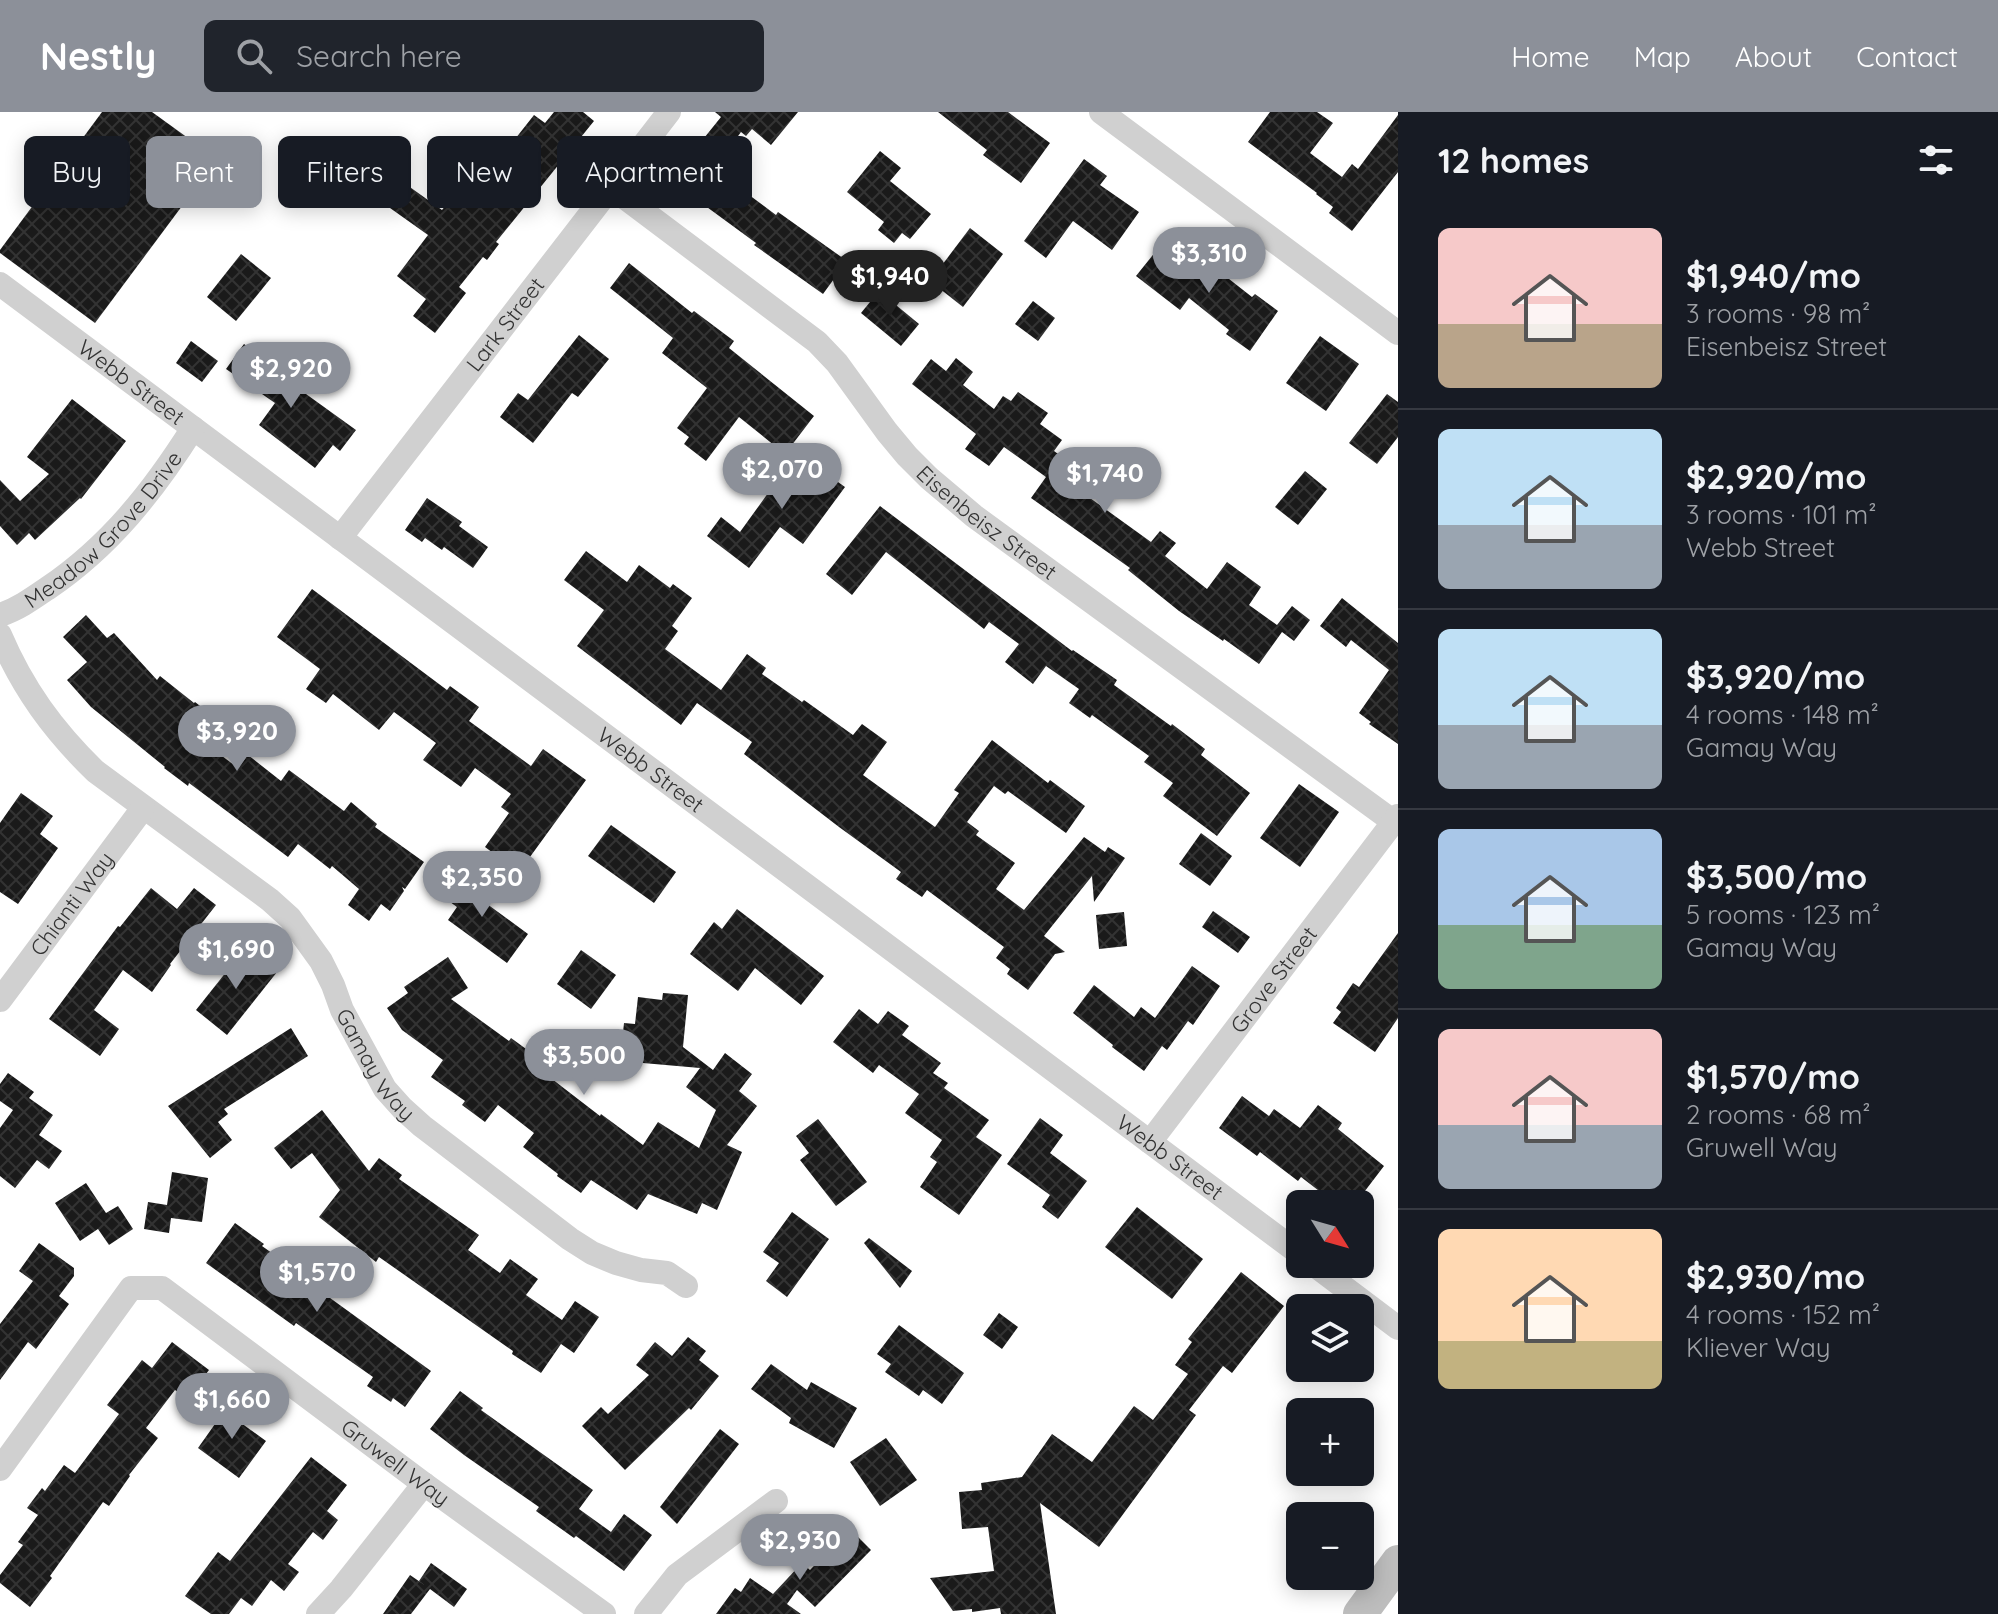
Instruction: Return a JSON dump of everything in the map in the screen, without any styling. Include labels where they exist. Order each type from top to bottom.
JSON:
[{"type":"main road","points":[[1360,1614],[1398,1562]]},
{"type":"street","name":"Lark Street","points":[[651,136],[669,112]]},
{"type":"street","points":[[1101,112],[1398,333]]},
{"type":"street","name":"Lark Street","points":[[340,538],[596,208]]},
{"type":"street","name":"Eisenbeisz Street","points":[[639,208],[817,342],[837,363],[907,456],[974,516],[1396,819]]},
{"type":"street","name":"Webb Street","points":[[0,284],[1286,1244]]},
{"type":"street","name":"Meadow Grove Drive","points":[[0,615],[17,609],[59,581],[99,548],[166,471],[193,428]]},
{"type":"street","name":"Gamay Way","points":[[0,635],[22,680],[54,729],[95,771],[290,918],[321,961],[342,1010],[385,1089],[402,1108],[592,1253],[629,1267],[667,1273],[686,1286]]},
{"type":"street","name":"Chianti Way","points":[[0,1000],[143,808]]},
{"type":"street","name":"Grove Street","points":[[1150,1142],[1396,819]]},
{"type":"street","points":[[1332,1278],[1398,1328]]},
{"type":"street","name":"Gruwell Way","points":[[0,1469],[131,1288],[162,1288],[604,1614]]},
{"type":"street","points":[[318,1614],[424,1484]]},
{"type":"street","points":[[646,1614],[677,1575],[776,1501]]},
{"type":"building","points":[[102,112],[152,112],[185,136],[146,136],[146,208],[181,208],[95,323],[0,253],[31,208],[130,208],[130,136],[84,136]]},
{"type":"building","points":[[554,112],[583,112],[594,121],[582,136],[557,136],[557,167],[541,186],[541,136],[518,136],[534,115],[545,123]]},
{"type":"building","points":[[715,112],[798,112],[771,145],[752,129],[746,136],[741,132],[738,136],[706,136],[721,117]]},
{"type":"building","points":[[938,112],[1008,112],[1050,143],[1021,183],[983,155],[987,150]]},
{"type":"building","points":[[1270,112],[1317,112],[1333,123],[1310,153],[1342,177],[1352,164],[1358,169],[1398,115],[1398,172],[1352,231],[1329,213],[1333,207],[1317,193],[1248,142]]},
{"type":"building","points":[[880,151],[901,168],[890,181],[931,214],[910,239],[902,233],[894,243],[878,230],[884,222],[847,192]]},
{"type":"building","points":[[1084,159],[1107,176],[1100,185],[1139,212],[1112,250],[1073,221],[1046,258],[1024,241]]},
{"type":"building","points":[[411,188],[427,199],[427,208],[524,208],[496,242],[499,244],[487,260],[483,257],[459,287],[466,293],[435,333],[413,316],[426,299],[397,276],[428,235],[390,208],[411,208]]},
{"type":"building","points":[[752,197],[847,261],[823,294],[754,245],[756,243],[708,208],[752,208]]},
{"type":"building","points":[[970,228],[1003,254],[963,307],[930,281]]},
{"type":"building","points":[[1187,246],[1252,297],[1255,294],[1278,311],[1250,351],[1226,334],[1229,330],[1189,298],[1180,310],[1136,276],[1156,251],[1173,264]]},
{"type":"building","points":[[241,254],[271,278],[236,321],[207,297]]},
{"type":"building","points":[[629,263],[692,313],[694,311],[734,341],[729,348],[814,416],[785,454],[739,417],[706,461],[684,444],[689,437],[677,428],[707,388],[662,353],[673,338],[610,288]]},
{"type":"building","points":[[879,291],[919,324],[901,346],[861,313]]},
{"type":"building","points":[[1033,301],[1055,318],[1038,341],[1015,324]]},
{"type":"building","points":[[579,335],[609,359],[578,397],[572,393],[533,443],[500,417],[518,393],[528,400]]},
{"type":"building","points":[[1320,336],[1359,364],[1326,411],[1286,383]]},
{"type":"building","points":[[191,341],[218,361],[202,382],[176,363]]},
{"type":"building","points":[[244,344],[284,372],[281,376],[356,430],[340,451],[333,445],[315,468],[259,425],[275,403],[226,369]]},
{"type":"building","points":[[956,358],[973,372],[963,385],[994,409],[1003,396],[1011,401],[1018,392],[1048,413],[1040,424],[1062,440],[1054,451],[1092,479],[1083,493],[1151,542],[1160,531],[1176,543],[1165,556],[1207,589],[1227,562],[1261,587],[1249,605],[1277,625],[1292,606],[1310,620],[1294,641],[1282,632],[1259,664],[1179,611],[1128,570],[1130,568],[1031,498],[1046,477],[1004,447],[989,466],[965,449],[976,434],[912,384],[931,359],[946,371]]},
{"type":"building","points":[[1387,394],[1398,402],[1398,437],[1377,464],[1349,443]]},
{"type":"building","points":[[72,399],[126,441],[81,499],[35,540],[29,533],[17,545],[0,526],[0,480],[20,501],[49,474],[27,457]]},
{"type":"building","points":[[797,453],[845,487],[803,544],[780,527],[749,568],[707,536],[721,517],[740,532]]},
{"type":"building","points":[[1305,471],[1327,489],[1298,525],[1275,507]]},
{"type":"building","points":[[427,498],[462,522],[459,526],[488,547],[473,568],[444,547],[442,550],[425,538],[422,542],[405,530]]},
{"type":"building","points":[[880,506],[1072,651],[1117,680],[1114,685],[1205,749],[1201,755],[1250,793],[1217,836],[1163,796],[1173,783],[1144,762],[1149,756],[1092,715],[1090,718],[1069,703],[1079,689],[1046,666],[1033,684],[1005,662],[1019,644],[989,622],[984,629],[886,552],[852,595],[826,574]]},
{"type":"building","points":[[586,551],[627,582],[639,565],[670,588],[673,584],[692,598],[672,626],[678,631],[665,649],[721,690],[747,654],[766,668],[762,674],[853,735],[862,724],[887,742],[863,775],[935,827],[959,793],[954,790],[992,740],[1048,783],[1050,780],[1085,806],[1066,833],[1008,791],[1005,794],[994,786],[967,822],[979,831],[976,835],[1015,863],[996,889],[1024,910],[1084,837],[1105,852],[1108,847],[1125,858],[1094,902],[1092,876],[1044,936],[1065,952],[1055,954],[1028,990],[1007,974],[1010,969],[996,958],[1004,947],[927,890],[922,897],[896,879],[901,872],[744,754],[752,742],[697,703],[681,725],[577,646],[604,610],[564,580]]},
{"type":"building","points":[[312,589],[447,690],[450,686],[479,707],[469,721],[531,766],[543,749],[586,780],[519,872],[485,847],[509,813],[501,807],[511,794],[475,768],[461,787],[423,760],[436,743],[394,712],[379,730],[333,694],[326,703],[306,689],[320,669],[277,637]]},
{"type":"building","points":[[1342,598],[1398,643],[1398,744],[1359,713],[1389,670],[1351,640],[1346,647],[1320,626]]},
{"type":"building","points":[[86,615],[107,638],[114,633],[157,680],[160,676],[222,723],[206,744],[238,768],[248,755],[281,781],[289,770],[344,811],[351,802],[377,824],[375,827],[424,862],[405,889],[402,887],[404,891],[390,911],[381,904],[369,921],[348,905],[359,889],[332,866],[330,869],[298,844],[288,857],[164,768],[91,707],[67,680],[87,662],[63,637]]},
{"type":"building","points":[[1299,784],[1339,812],[1300,867],[1260,838]]},
{"type":"building","points":[[21,793],[53,816],[40,834],[58,848],[18,904],[0,892],[0,823]]},
{"type":"building","points":[[611,825],[676,872],[654,903],[588,856]]},
{"type":"building","points":[[1201,833],[1232,856],[1210,886],[1179,864]]},
{"type":"building","points":[[455,871],[477,886],[472,893],[528,934],[507,963],[448,920],[457,907],[439,894]]},
{"type":"building","points":[[151,888],[177,909],[194,888],[216,905],[152,992],[123,970],[94,1010],[119,1029],[100,1056],[49,1019],[118,926]]},
{"type":"building","points":[[737,909],[824,976],[801,1005],[755,968],[738,991],[690,954],[714,922],[722,929]]},
{"type":"building","points":[[1213,911],[1250,937],[1238,953],[1202,927]]},
{"type":"building","points":[[1124,912],[1127,946],[1099,949],[1096,915]]},
{"type":"building","points":[[1398,933],[1398,1018],[1375,1052],[1333,1023],[1341,1012],[1336,1008],[1353,983],[1359,987]]},
{"type":"building","points":[[246,947],[277,972],[227,1035],[196,1010]]},
{"type":"building","points":[[581,950],[616,975],[591,1009],[557,984]]},
{"type":"building","points":[[448,957],[468,988],[451,999],[544,1062],[539,1069],[643,1145],[658,1122],[699,1148],[716,1110],[686,1087],[700,1068],[620,1061],[624,1023],[635,1024],[638,997],[662,1000],[663,993],[688,995],[683,1047],[713,1070],[725,1053],[752,1074],[739,1091],[757,1106],[727,1145],[742,1152],[717,1210],[702,1203],[697,1214],[648,1194],[637,1210],[591,1180],[581,1193],[523,1147],[534,1133],[498,1105],[485,1122],[462,1105],[465,1101],[431,1077],[443,1060],[402,1030],[387,1008],[408,993],[404,987]]},
{"type":"building","points":[[1192,966],[1220,986],[1193,1025],[1188,1021],[1167,1050],[1162,1046],[1144,1071],[1073,1013],[1094,985],[1134,1017],[1141,1007],[1155,1018]]},
{"type":"building","points":[[859,1009],[878,1024],[888,1011],[909,1026],[902,1035],[941,1063],[933,1073],[948,1083],[944,1088],[989,1120],[976,1137],[1002,1155],[959,1215],[920,1187],[937,1162],[930,1157],[942,1140],[905,1113],[919,1094],[879,1065],[873,1073],[833,1042]]},
{"type":"building","points":[[291,1028],[308,1056],[224,1109],[228,1114],[218,1122],[232,1140],[210,1158],[168,1106]]},
{"type":"building","points":[[8,1073],[34,1092],[29,1098],[53,1115],[39,1135],[62,1151],[49,1169],[37,1160],[15,1188],[0,1176],[0,1128],[13,1110],[0,1101],[0,1084]]},
{"type":"building","points":[[1242,1096],[1269,1116],[1274,1109],[1300,1128],[1318,1105],[1342,1123],[1338,1129],[1384,1166],[1366,1190],[1318,1190],[1301,1177],[1298,1181],[1260,1152],[1257,1156],[1219,1128]]},
{"type":"building","points":[[322,1110],[369,1171],[379,1158],[402,1175],[399,1179],[479,1235],[468,1250],[500,1273],[510,1259],[538,1279],[526,1295],[562,1320],[575,1301],[599,1317],[574,1353],[561,1344],[541,1373],[379,1257],[376,1262],[319,1217],[340,1190],[312,1153],[291,1169],[274,1148]]},
{"type":"building","points":[[1040,1118],[1063,1135],[1050,1153],[1087,1181],[1058,1219],[1042,1207],[1050,1195],[1007,1164]]},
{"type":"building","points":[[818,1119],[867,1182],[836,1206],[800,1160],[809,1153],[796,1136]]},
{"type":"building","points":[[172,1172],[208,1178],[202,1222],[171,1218],[169,1233],[144,1229],[148,1202],[167,1205]]},
{"type":"building","points":[[86,1183],[106,1213],[118,1206],[133,1229],[109,1245],[98,1229],[80,1241],[55,1203]]},
{"type":"building","points":[[1137,1207],[1203,1259],[1172,1299],[1105,1247]]},
{"type":"building","points":[[792,1212],[829,1239],[787,1297],[766,1281],[779,1263],[763,1252]]},
{"type":"building","points":[[235,1223],[321,1288],[319,1290],[431,1371],[405,1407],[367,1386],[373,1377],[296,1323],[294,1326],[206,1263]]},
{"type":"building","points":[[869,1238],[912,1271],[900,1288],[864,1243]]},
{"type":"building","points":[[39,1243],[74,1268],[74,1276],[59,1296],[69,1304],[36,1349],[28,1342],[0,1380],[0,1324],[33,1281],[19,1271]]},
{"type":"building","points":[[1241,1272],[1284,1306],[1232,1373],[1223,1366],[1189,1410],[1196,1415],[1099,1547],[1040,1503],[1056,1614],[1001,1614],[1000,1608],[953,1611],[930,1578],[994,1571],[988,1527],[962,1529],[959,1492],[982,1490],[981,1483],[1022,1477],[1052,1434],[1092,1462],[1134,1406],[1153,1420],[1188,1374],[1175,1365],[1192,1342],[1188,1339]]},
{"type":"building","points":[[999,1313],[1018,1327],[1002,1349],[983,1335]]},
{"type":"building","points":[[899,1325],[964,1373],[942,1404],[923,1390],[919,1396],[885,1372],[891,1364],[877,1354]]},
{"type":"building","points":[[688,1337],[706,1351],[699,1360],[719,1376],[691,1410],[689,1408],[625,1470],[582,1426],[601,1407],[608,1414],[649,1375],[636,1365],[655,1342],[672,1356]]},
{"type":"building","points":[[172,1342],[209,1370],[187,1399],[175,1390],[146,1428],[158,1438],[109,1506],[103,1502],[30,1607],[0,1583],[0,1575],[23,1545],[18,1542],[38,1515],[27,1508],[42,1488],[45,1491],[64,1465],[75,1473],[119,1414],[107,1405],[142,1360],[152,1368]]},
{"type":"building","points":[[771,1364],[807,1390],[811,1382],[857,1408],[834,1448],[789,1423],[791,1418],[751,1389]]},
{"type":"building","points":[[460,1391],[483,1408],[481,1410],[593,1490],[579,1509],[611,1532],[624,1514],[652,1535],[624,1571],[536,1511],[539,1507],[430,1429]]},
{"type":"building","points":[[232,1400],[249,1412],[241,1423],[266,1441],[239,1478],[198,1448]]},
{"type":"building","points":[[720,1429],[739,1444],[677,1524],[660,1507]]},
{"type":"building","points":[[886,1438],[917,1480],[880,1506],[850,1462]]},
{"type":"building","points":[[311,1457],[347,1485],[327,1511],[338,1520],[323,1540],[313,1532],[288,1564],[299,1572],[284,1591],[271,1580],[252,1606],[241,1598],[229,1614],[211,1614],[185,1596],[218,1552],[230,1561]]},
{"type":"building","points":[[850,1529],[871,1550],[815,1607],[797,1590],[787,1604],[801,1614],[716,1614],[735,1588],[741,1592],[750,1578],[773,1594],[802,1563],[810,1570]]},
{"type":"building","points":[[431,1563],[467,1589],[454,1607],[430,1589],[411,1614],[383,1614],[410,1575],[426,1586],[419,1581]]}]
